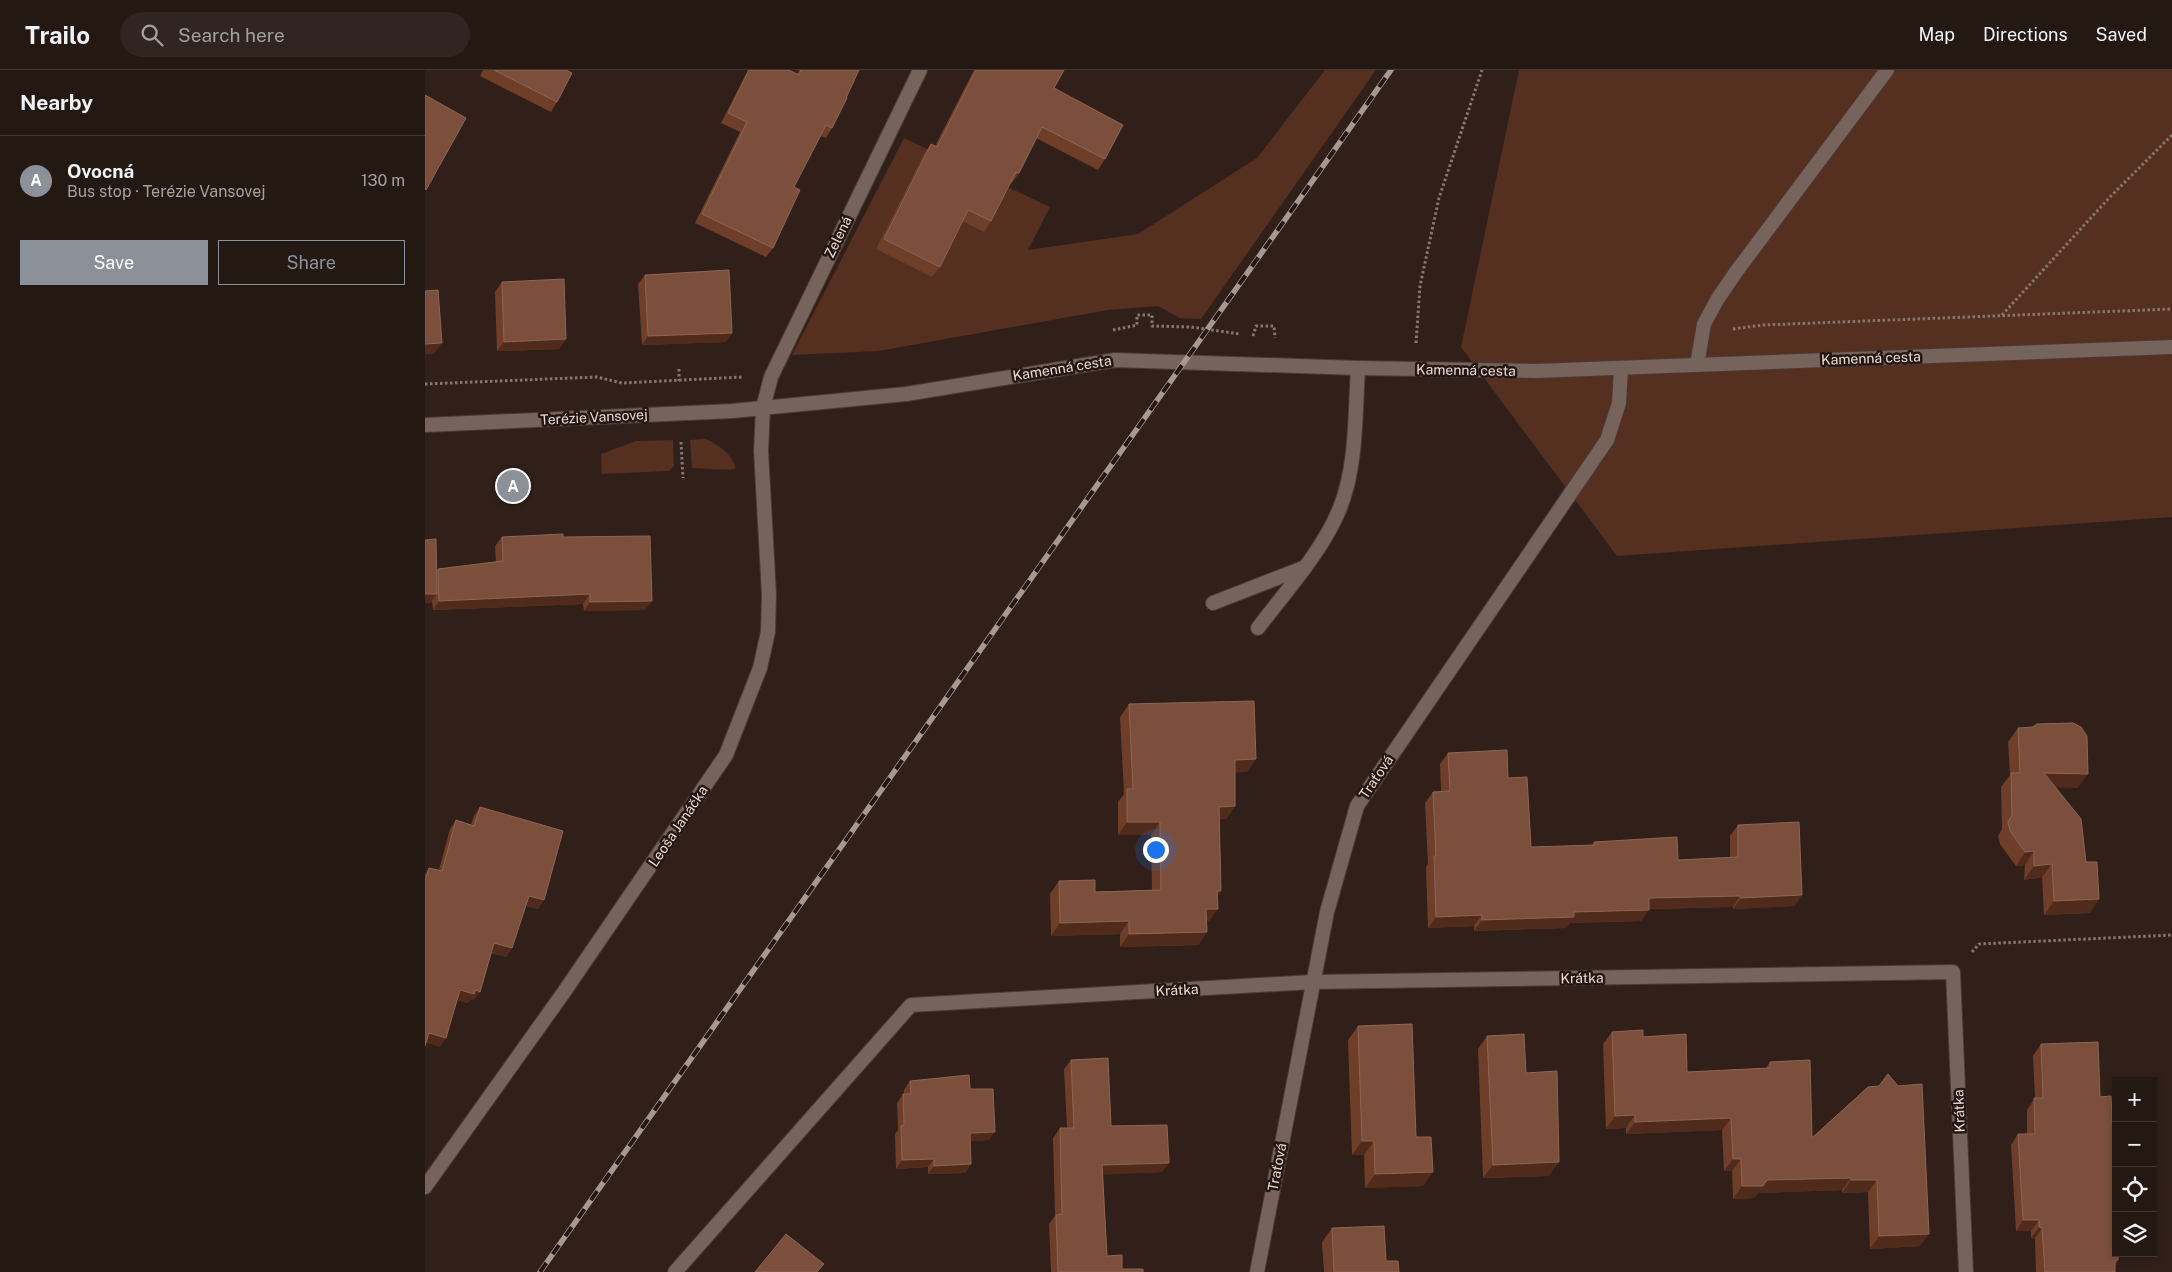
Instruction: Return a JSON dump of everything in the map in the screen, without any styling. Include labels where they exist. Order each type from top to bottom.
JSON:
[{"type":"street","name":"Zelená","points":[[763,408],[775,366],[920,70]]},
{"type":"street","points":[[1697,365],[1704,324],[1717,300],[1887,70]]},
{"type":"street","name":"Kamenná cesta","points":[[763,408],[906,394],[1115,360],[1413,370],[1536,371],[2172,347]]},
{"type":"street","points":[[1257,628],[1319,546],[1340,508],[1351,467],[1358,368]]},
{"type":"street","name":"Traťová","points":[[1257,1272],[1327,912],[1357,806],[1607,440],[1619,403],[1621,369]]},
{"type":"street","name":"Terézie Vansovej","points":[[425,425],[763,408]]},
{"type":"street","name":"Leoša Janáčka","points":[[425,1187],[564,992],[726,755],[760,668],[768,632],[769,594],[761,451],[763,408]]},
{"type":"street","points":[[1213,603],[1303,568]]},
{"type":"street","name":"Krátka","points":[[675,1272],[911,1005],[1312,982],[1953,972],[1966,1272]]},
{"type":"path","points":[[1413,370],[1420,286],[1439,198],[1482,70]]},
{"type":"path","points":[[2001,316],[2109,198],[2172,135]]},
{"type":"path","points":[[1763,325],[2172,309]]},
{"type":"path","points":[[1137,315],[1152,315],[1152,326],[1191,327],[1253,336],[1256,326],[1273,326]]},
{"type":"path","points":[[679,369],[679,388]]},
{"type":"path","points":[[425,384],[597,377],[622,383],[745,377]]},
{"type":"path","points":[[681,441],[683,478]]},
{"type":"path","points":[[1953,972],[1979,944],[2172,935]]},
{"type":"shaded area","points":[[1325,70],[1376,70],[1201,319],[1180,318],[1158,306],[1108,310],[879,351],[792,355],[904,138],[1050,207],[1028,250],[1138,234],[1257,158]]},
{"type":"shaded area","points":[[1519,70],[2172,70],[2172,517],[1617,556],[1461,347]]},
{"type":"shaded area","points":[[705,439],[724,450],[736,468],[730,470],[692,468],[690,440]]},
{"type":"shaded area","points":[[673,440],[674,466],[669,471],[602,474],[601,454],[636,441]]},
{"type":"building","points":[[494,70],[566,70],[572,73],[557,102]]},
{"type":"building","points":[[749,70],[789,70],[799,75],[801,70],[859,70],[832,128],[826,125],[794,187],[800,190],[773,248],[702,214],[747,122],[728,113]]},
{"type":"building","points":[[976,70],[1064,70],[1054,88],[1123,125],[1105,159],[1042,127],[1019,173],[1016,172],[991,221],[968,210],[940,267],[884,239],[931,144],[937,147]]},
{"type":"building","points":[[425,95],[466,118],[426,190],[425,189]]},
{"type":"building","points":[[729,270],[732,333],[648,336],[645,275]]},
{"type":"building","points":[[564,279],[566,339],[504,342],[502,282]]},
{"type":"building","points":[[438,290],[442,343],[425,344],[425,291]]},
{"type":"building","points":[[563,534],[563,537],[650,536],[652,601],[590,602],[590,594],[439,601],[438,569],[503,561],[502,537]]},
{"type":"building","points":[[436,539],[437,594],[425,594],[425,540]]},
{"type":"building","points":[[1254,701],[1256,759],[1235,760],[1235,806],[1219,807],[1221,891],[1217,891],[1218,909],[1206,909],[1207,932],[1129,934],[1129,921],[1060,923],[1059,881],[1095,880],[1095,892],[1161,890],[1160,822],[1127,822],[1127,789],[1133,789],[1129,704]]},
{"type":"building","points":[[2073,723],[2081,727],[2087,736],[2088,774],[2044,773],[2081,819],[2086,862],[2097,862],[2099,899],[2054,901],[2052,864],[2034,866],[2034,851],[2025,852],[2010,831],[2008,822],[2012,815],[2011,773],[2020,773],[2018,728],[2033,727],[2037,724]]},
{"type":"building","points":[[1507,750],[1508,778],[1527,777],[1531,847],[1595,845],[1594,842],[1677,837],[1678,860],[1738,857],[1738,825],[1799,822],[1802,895],[1741,898],[1740,896],[1649,898],[1649,910],[1574,912],[1574,917],[1482,920],[1482,915],[1436,917],[1433,792],[1450,791],[1448,753]]},
{"type":"building","points":[[480,807],[563,831],[544,900],[529,896],[512,948],[494,943],[480,992],[476,990],[474,994],[460,990],[446,1038],[429,1033],[425,1046],[425,881],[429,868],[442,871],[456,820],[474,826]]},
{"type":"building","points":[[1412,1024],[1416,1137],[1431,1137],[1433,1172],[1375,1174],[1374,1141],[1362,1141],[1358,1026]]},
{"type":"building","points":[[1643,1030],[1643,1037],[1686,1034],[1687,1072],[1770,1068],[1770,1062],[1810,1060],[1812,1138],[1868,1087],[1879,1086],[1888,1074],[1898,1086],[1922,1084],[1929,1234],[1879,1236],[1877,1180],[1851,1180],[1851,1178],[1767,1180],[1763,1186],[1742,1186],[1741,1159],[1733,1159],[1731,1118],[1635,1122],[1635,1115],[1615,1116],[1612,1032]]},
{"type":"building","points":[[1524,1034],[1526,1073],[1557,1071],[1559,1162],[1493,1165],[1487,1036]]},
{"type":"building","points":[[2098,1042],[2100,1097],[2111,1096],[2112,1257],[2118,1257],[2118,1260],[2115,1260],[2115,1272],[2045,1272],[2042,1228],[2039,1227],[2039,1220],[2023,1220],[2018,1134],[2035,1134],[2034,1098],[2043,1098],[2041,1044]]},
{"type":"building","points":[[1108,1058],[1111,1126],[1167,1125],[1169,1163],[1102,1165],[1107,1256],[1122,1255],[1122,1269],[1143,1269],[1143,1272],[1058,1272],[1056,1215],[1062,1214],[1060,1128],[1074,1128],[1071,1060]]},
{"type":"building","points":[[969,1075],[970,1089],[993,1089],[995,1132],[970,1133],[971,1164],[934,1166],[934,1159],[902,1160],[901,1126],[904,1125],[903,1094],[911,1094],[910,1081]]},
{"type":"building","points":[[1384,1226],[1386,1261],[1398,1261],[1399,1272],[1334,1272],[1332,1228]]},
{"type":"building","points":[[786,1234],[824,1264],[817,1272],[755,1272]]},
{"type":"railway","points":[[540,1272],[1391,70]]},
{"type":"place","name":"Ovocná","points":[[513,486]]}]
